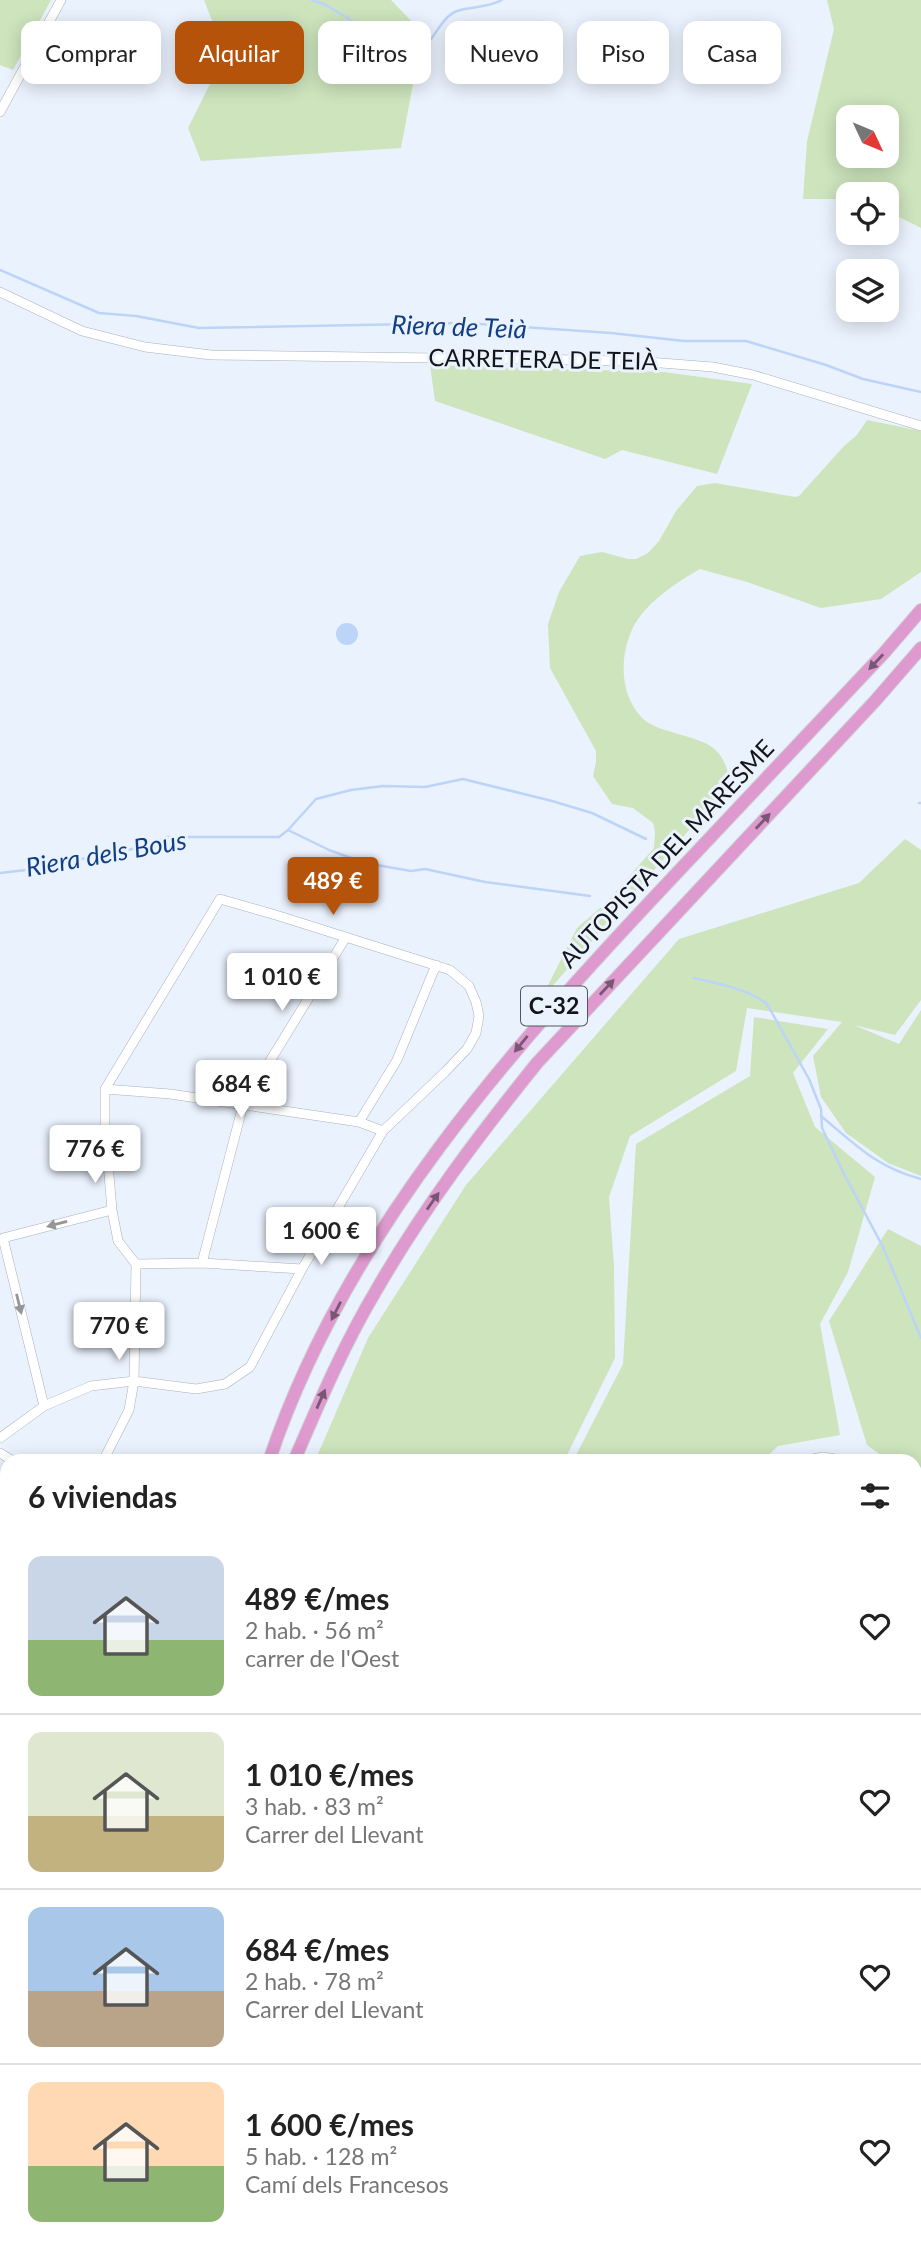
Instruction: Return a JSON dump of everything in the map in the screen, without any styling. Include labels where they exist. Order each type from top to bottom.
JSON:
[{"type":"highway","name":"AUTOPISTA DEL MARESME","points":[[272,1454],[304,1372],[352,1280],[407,1194],[476,1100],[527,1035],[875,663],[921,610]]},
{"type":"highway","name":"AUTOPISTA DEL MARESME","points":[[297,1454],[336,1365],[377,1289],[429,1206],[494,1116],[554,1044],[875,701],[921,648]]},
{"type":"street","points":[[0,111],[61,0]]},
{"type":"street","name":"CARRETERA DE TEIÀ","points":[[0,292],[82,331],[145,347],[211,355],[584,360],[713,367],[753,374],[921,426]]},
{"type":"street","points":[[0,1438],[44,1406],[91,1385],[134,1381],[196,1389],[225,1384],[250,1367],[302,1269],[383,1131],[446,1072],[467,1049],[476,1034],[479,1016],[469,986],[450,970],[220,899],[105,1089],[105,1128],[112,1210],[118,1241],[136,1264],[134,1381],[129,1410],[107,1454]]},
{"type":"street","points":[[202,1263],[243,1105],[346,937]]},
{"type":"street","points":[[359,1122],[397,1060],[436,965]]},
{"type":"street","points":[[105,1089],[170,1094],[359,1122],[383,1131]]},
{"type":"street","points":[[44,1406],[3,1238],[112,1210]]},
{"type":"street","points":[[136,1264],[202,1263],[302,1269]]},
{"type":"green space","points":[[0,0],[51,0],[40,21],[21,21],[21,55],[13,70],[0,65]]},
{"type":"green space","points":[[204,0],[391,0],[411,21],[318,21],[318,84],[413,84],[401,148],[201,161],[188,128],[210,84],[304,84],[304,21],[212,21]]},
{"type":"green space","points":[[827,0],[921,0],[921,228],[899,217],[899,182],[836,182],[836,199],[803,199],[807,141],[834,29]]},
{"type":"green space","points":[[430,365],[664,372],[752,384],[717,474],[622,450],[605,459],[435,401]]},
{"type":"green space","points":[[867,420],[921,431],[921,572],[881,599],[821,608],[700,569],[666,591],[644,611],[631,631],[624,658],[626,687],[630,700],[637,712],[650,724],[714,748],[725,763],[731,789],[726,788],[541,999],[577,928],[606,903],[654,848],[655,832],[653,823],[633,808],[612,804],[593,776],[596,751],[550,668],[548,624],[559,592],[580,556],[602,552],[636,559],[648,553],[659,541],[676,511],[697,486],[715,483],[799,496],[857,435]]},
{"type":"green space","points":[[905,839],[921,850],[921,1000],[895,1035],[854,1025],[899,1044],[921,1010],[921,1176],[888,1163],[846,1133],[821,1097],[813,1056],[842,1022],[747,1008],[736,1071],[630,1136],[609,1197],[614,1267],[615,1358],[567,1454],[318,1454],[368,1338],[466,1185],[679,939],[859,883]]},
{"type":"green space","points":[[754,1017],[828,1029],[793,1073],[815,1127],[875,1177],[848,1272],[820,1324],[840,1435],[778,1446],[769,1454],[577,1454],[623,1364],[636,1144],[750,1076]]},
{"type":"green space","points":[[888,1229],[921,1246],[921,1454],[879,1454],[867,1445],[829,1321]]},
{"type":"water","points":[[347,623],[355,626],[358,634],[355,642],[347,645],[339,642],[336,634],[339,626]]},
{"type":"waterway","points":[[312,0],[326,5],[375,35],[391,38],[411,49],[422,49],[451,14],[502,0]]},
{"type":"waterway","name":"Riera de Teià","points":[[0,270],[99,313],[136,316],[199,328],[466,323],[684,341],[746,341],[863,379],[921,392]]},
{"type":"waterway","name":"Riera dels Bous","points":[[0,873],[132,849],[168,837],[279,837],[316,799],[351,790],[383,786],[425,787],[463,779],[592,813],[646,839]]},
{"type":"waterway","points":[[288,830],[329,850],[365,863],[411,871],[425,869],[485,882],[590,896]]},
{"type":"waterway","points":[[694,978],[741,990],[767,1004],[809,1079],[821,1109],[822,1128],[883,1247],[921,1338]]},
{"type":"waterway","points":[[821,1116],[856,1146],[879,1161],[921,1179]]}]
